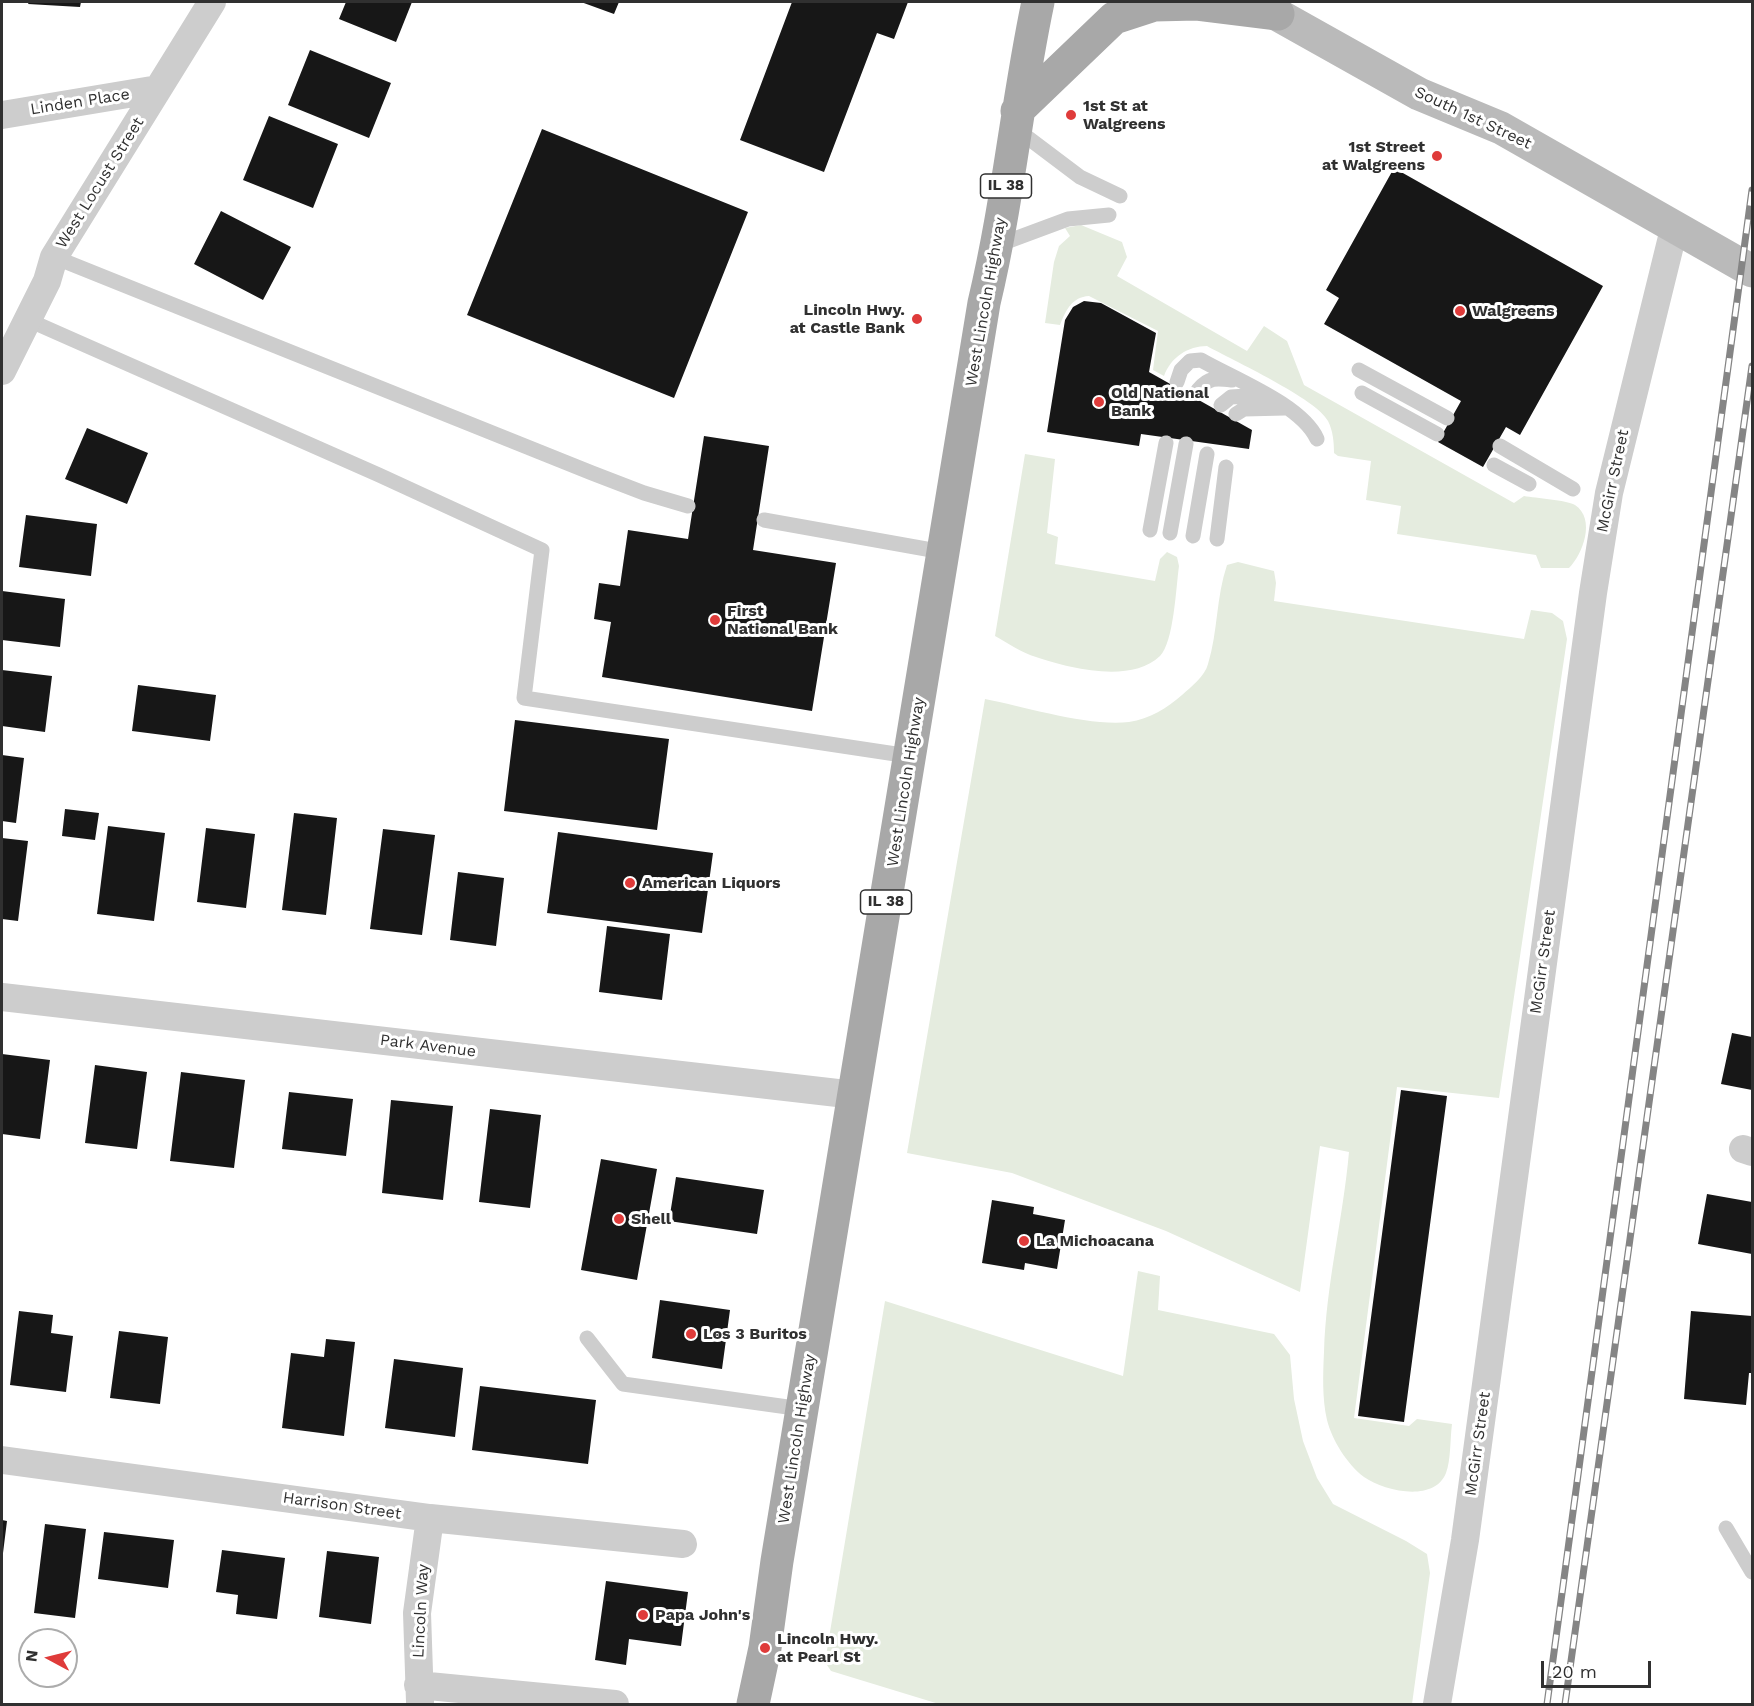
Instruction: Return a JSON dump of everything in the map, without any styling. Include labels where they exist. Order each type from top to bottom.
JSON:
[{"type":"main road","name":"West Lincoln Highway","points":[[753,1704],[765,1648],[802,1409],[984,303],[998,245],[1016,119],[1038,2]]},
{"type":"main road","points":[[1016,119],[1114,18],[1154,5],[1197,4],[1267,8]]},
{"type":"street","name":"West Locust Street","points":[[2,371],[47,281],[54,257],[212,2]]},
{"type":"street","name":"South 1st Street","points":[[1267,8],[1419,94],[1501,128],[1675,225],[1752,271]]},
{"type":"street","name":"Linden Place","points":[[2,115],[158,89]]},
{"type":"street","name":"McGirr Street","points":[[1437,1704],[1465,1540],[1605,516],[1675,225]]},
{"type":"street","name":"Park Avenue","points":[[2,997],[855,1095]]},
{"type":"street","name":"Harrison Street","points":[[2,1460],[430,1518],[683,1544]]},
{"type":"street","name":"Lincoln Way","points":[[419,1694],[417,1613],[430,1518]]},
{"type":"street","points":[[419,1694],[615,1704]]},
{"type":"lane","points":[[1016,119],[1080,177],[1120,196]]},
{"type":"lane","points":[[998,245],[1068,219],[1109,215]]},
{"type":"lane","points":[[54,257],[623,485],[688,506]]},
{"type":"lane","points":[[26,319],[379,475],[542,550],[524,698],[909,756]]},
{"type":"lane","points":[[1177,382],[1180,370],[1190,361],[1201,360],[1287,408],[1312,428],[1317,439]]},
{"type":"lane","points":[[1359,370],[1447,418]]},
{"type":"lane","points":[[1198,390],[1207,379],[1213,377],[1239,381]]},
{"type":"lane","points":[[1362,393],[1437,434]]},
{"type":"lane","points":[[1221,405],[1231,396],[1263,394]]},
{"type":"lane","points":[[1236,414],[1244,409],[1287,408]]},
{"type":"lane","points":[[1150,530],[1166,443]]},
{"type":"lane","points":[[1170,533],[1186,444]]},
{"type":"lane","points":[[1500,446],[1573,489]]},
{"type":"lane","points":[[1193,536],[1207,454]]},
{"type":"lane","points":[[1494,465],[1529,484]]},
{"type":"lane","points":[[1217,539],[1226,467]]},
{"type":"lane","points":[[764,520],[943,552]]},
{"type":"lane","points":[[587,1338],[623,1384],[802,1409]]},
{"type":"lane","points":[[1726,1528],[1752,1572]]},
{"type":"shaded area","points":[[1081,225],[1122,242],[1127,257],[1117,276],[1247,351],[1264,326],[1287,341],[1304,385],[1514,503],[1524,496],[1558,500],[1575,505],[1585,519],[1586,527],[1583,546],[1574,562],[1569,568],[1541,568],[1536,555],[1397,534],[1401,506],[1366,500],[1371,461],[1338,456],[1334,453],[1333,437],[1328,421],[1321,412],[1291,391],[1207,346],[1193,348],[1181,354],[1171,363],[1164,376],[1153,370],[1158,331],[1089,296],[1078,299],[1067,309],[1060,325],[1045,323],[1054,262],[1059,246],[1070,236],[1065,228]]},
{"type":"shaded area","points":[[1025,454],[1055,459],[1047,533],[1058,537],[1055,564],[1155,581],[1160,559],[1167,552],[1177,557],[1179,566],[1174,614],[1168,639],[1160,656],[1148,665],[1117,672],[1082,669],[1031,655],[995,636]]},
{"type":"shaded area","points":[[1238,562],[1274,571],[1276,583],[1274,601],[1524,639],[1531,610],[1552,613],[1563,621],[1567,639],[1499,1098],[1397,1087],[1354,1418],[1409,1426],[1417,1419],[1452,1424],[1450,1456],[1446,1473],[1440,1482],[1420,1491],[1396,1490],[1364,1477],[1341,1451],[1332,1436],[1327,1420],[1323,1386],[1325,1327],[1349,1152],[1320,1146],[1300,1292],[1166,1231],[1012,1173],[907,1153],[985,699],[1096,722],[1129,722],[1158,712],[1201,677],[1206,668],[1214,640],[1223,577],[1227,565]]},
{"type":"shaded area","points":[[1138,1271],[1160,1276],[1158,1310],[1274,1334],[1290,1355],[1294,1399],[1303,1441],[1317,1478],[1333,1504],[1427,1554],[1430,1573],[1412,1704],[939,1704],[831,1671],[825,1662],[885,1301],[1123,1376]]},
{"type":"building","points":[[29,2],[81,2],[80,7],[28,4]]},
{"type":"building","points":[[346,2],[412,2],[396,42],[339,19]]},
{"type":"building","points":[[581,2],[619,2],[614,14]]},
{"type":"building","points":[[792,2],[908,2],[894,39],[877,33],[824,172],[740,140]]},
{"type":"building","points":[[310,50],[391,83],[369,138],[288,105]]},
{"type":"building","points":[[269,116],[338,144],[313,208],[243,180]]},
{"type":"building","points":[[542,129],[748,212],[674,398],[467,315]]},
{"type":"building","name":"Walgreens","points":[[1394,168],[1603,286],[1520,435],[1506,427],[1483,467],[1438,442],[1461,401],[1324,324],[1339,298],[1326,290]]},
{"type":"building","points":[[221,211],[291,247],[263,300],[194,264]]},
{"type":"building","name":"Old National Bank","points":[[1084,301],[1101,303],[1156,333],[1149,372],[1252,430],[1249,449],[1141,434],[1139,446],[1047,432],[1065,320],[1073,307]]},
{"type":"building","points":[[87,428],[148,453],[127,504],[65,479]]},
{"type":"building","name":"First National Bank","points":[[704,436],[769,446],[753,550],[836,563],[812,711],[602,677],[611,622],[594,619],[599,583],[620,586],[628,530],[688,539]]},
{"type":"building","points":[[26,515],[97,524],[91,576],[19,567]]},
{"type":"building","points":[[2,591],[65,599],[60,647],[2,640]]},
{"type":"building","points":[[2,670],[52,676],[45,732],[2,726]]},
{"type":"building","points":[[138,685],[216,695],[210,741],[132,731]]},
{"type":"building","points":[[515,720],[669,739],[657,830],[504,811]]},
{"type":"building","points":[[2,755],[24,758],[16,823],[2,821]]},
{"type":"building","points":[[65,809],[99,813],[95,840],[62,836]]},
{"type":"building","points":[[294,813],[337,818],[326,915],[282,910]]},
{"type":"building","points":[[108,826],[165,833],[154,921],[97,914]]},
{"type":"building","points":[[206,828],[255,834],[246,908],[197,902]]},
{"type":"building","points":[[383,829],[435,835],[422,935],[370,929]]},
{"type":"building","name":"American Liquors","points":[[558,832],[713,853],[702,933],[547,913]]},
{"type":"building","points":[[2,838],[28,841],[18,921],[2,919]]},
{"type":"building","points":[[458,872],[504,878],[496,946],[450,940]]},
{"type":"building","points":[[607,926],[670,934],[662,1000],[599,992]]},
{"type":"building","points":[[1732,1033],[1752,1037],[1752,1090],[1721,1084]]},
{"type":"building","points":[[2,1054],[50,1060],[40,1139],[2,1134]]},
{"type":"building","points":[[95,1065],[147,1072],[137,1149],[85,1143]]},
{"type":"building","points":[[181,1072],[245,1080],[234,1168],[170,1161]]},
{"type":"building","points":[[1401,1090],[1447,1096],[1404,1422],[1358,1416]]},
{"type":"building","points":[[289,1092],[353,1099],[346,1156],[282,1149]]},
{"type":"building","points":[[391,1100],[453,1106],[443,1200],[382,1193]]},
{"type":"building","points":[[490,1109],[541,1115],[530,1208],[479,1202]]},
{"type":"building","name":"Shell","points":[[601,1159],[657,1169],[637,1280],[581,1270]]},
{"type":"building","name":"Shell","points":[[676,1177],[764,1190],[757,1234],[669,1221]]},
{"type":"building","points":[[1707,1194],[1752,1202],[1752,1254],[1698,1244]]},
{"type":"building","name":"La Michoacana","points":[[992,1200],[1034,1207],[1033,1214],[1065,1220],[1057,1269],[1025,1263],[1024,1270],[982,1263]]},
{"type":"building","name":"Los 3 Buritos","points":[[660,1300],[730,1310],[722,1369],[652,1358]]},
{"type":"building","points":[[19,1311],[53,1315],[51,1333],[73,1336],[66,1392],[10,1385]]},
{"type":"building","points":[[1691,1311],[1752,1316],[1752,1373],[1749,1373],[1746,1405],[1684,1399]]},
{"type":"building","points":[[119,1331],[168,1337],[160,1404],[110,1398]]},
{"type":"building","points":[[326,1339],[355,1342],[344,1436],[282,1428],[291,1353],[324,1357]]},
{"type":"building","points":[[394,1359],[463,1368],[455,1437],[385,1428]]},
{"type":"building","points":[[480,1386],[596,1400],[588,1464],[472,1450]]},
{"type":"building","points":[[2,1520],[7,1521],[3,1553],[2,1553]]},
{"type":"building","points":[[45,1524],[86,1529],[75,1618],[34,1613]]},
{"type":"building","points":[[104,1532],[174,1540],[168,1588],[98,1579]]},
{"type":"building","points":[[222,1550],[285,1558],[277,1619],[236,1614],[238,1595],[216,1592]]},
{"type":"building","points":[[327,1551],[379,1557],[371,1624],[319,1617]]},
{"type":"building","name":"Papa John's","points":[[606,1581],[688,1592],[681,1646],[629,1639],[626,1665],[595,1660]]},
{"type":"railway","points":[[1547,1704],[1752,190]]},
{"type":"railway","points":[[1565,1704],[1752,366]]},
{"type":"place","name":"1st St at Walgreens","points":[[1071,115]]},
{"type":"place","name":"1st Street at Walgreens","points":[[1437,156]]},
{"type":"place","name":"Walgreens","points":[[1460,311]]},
{"type":"place","name":"Lincoln Hwy. at Castle Bank","points":[[917,319]]},
{"type":"place","name":"Old National Bank","points":[[1099,402]]},
{"type":"place","name":"First National Bank","points":[[715,620]]},
{"type":"place","name":"American Liquors","points":[[630,883]]},
{"type":"place","name":"Shell","points":[[619,1219]]},
{"type":"place","name":"La Michoacana","points":[[1024,1241]]},
{"type":"place","name":"Los 3 Buritos","points":[[691,1334]]},
{"type":"place","name":"Papa John's","points":[[643,1615]]},
{"type":"place","name":"Lincoln Hwy. at Pearl St","points":[[765,1648]]}]
